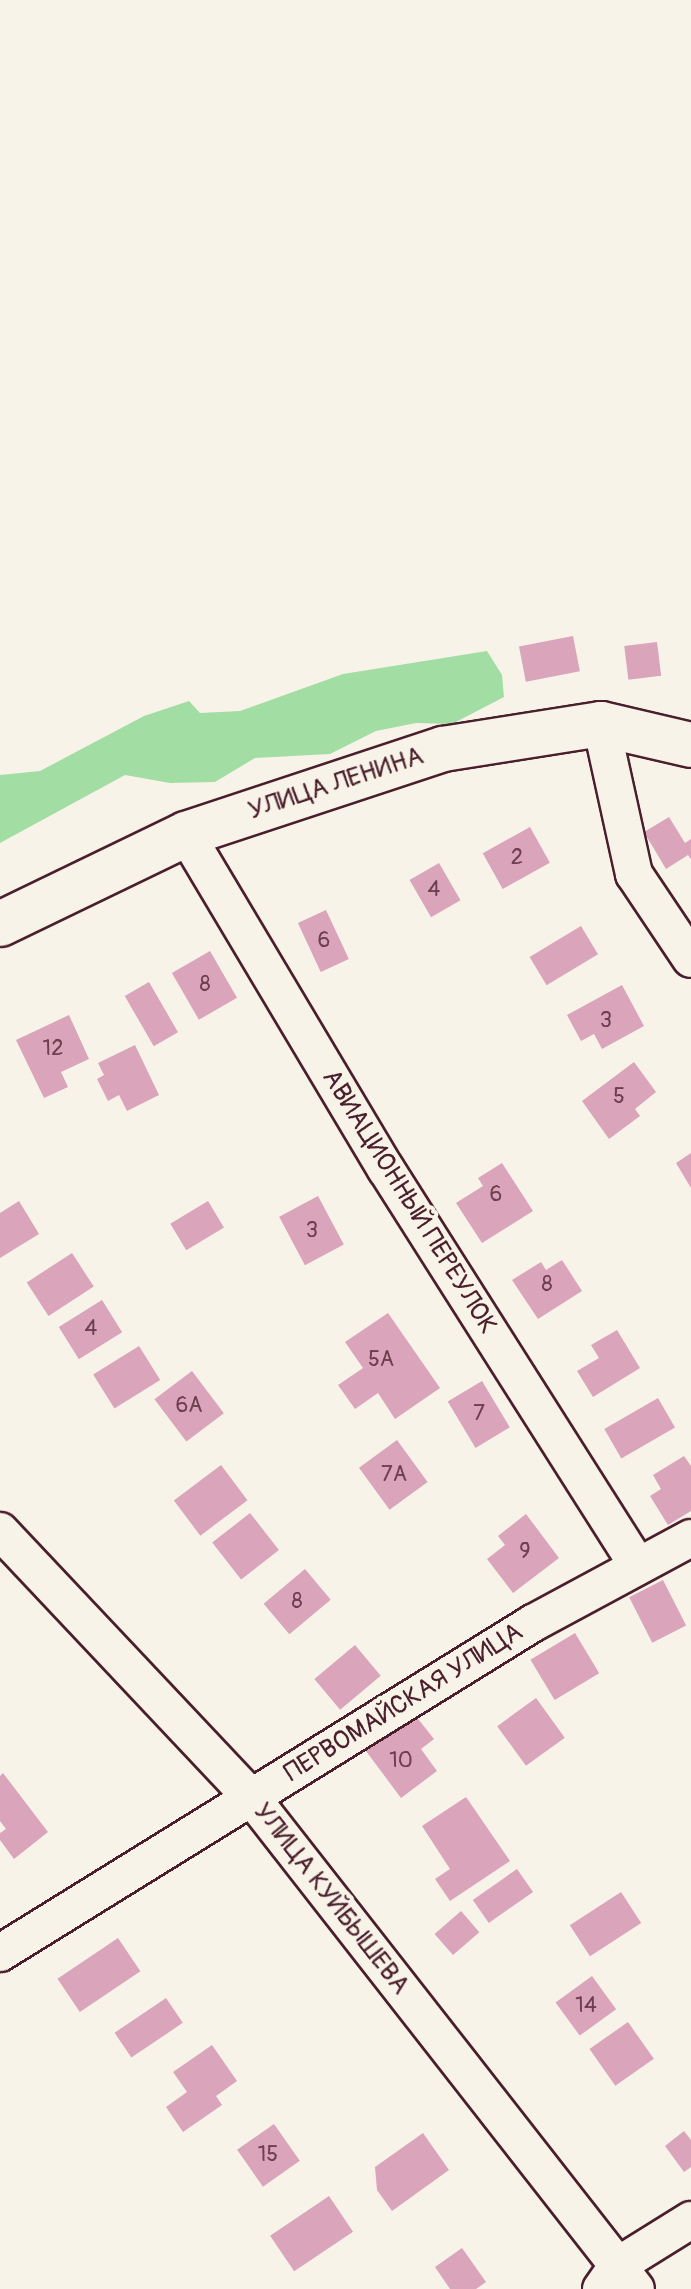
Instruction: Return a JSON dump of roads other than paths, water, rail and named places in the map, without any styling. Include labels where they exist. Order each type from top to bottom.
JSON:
[{"type":"street","name":"УЛИЦА ЛЕНИНА","points":[[0,924],[186,834],[443,749],[601,724],[691,745]]},
{"type":"street","points":[[601,724],[634,874],[691,959]]},
{"type":"street","name":"АВИАЦИОННЫЙ ПЕРЕУЛОК","points":[[186,834],[386,1169],[638,1566]]},
{"type":"street","name":"УЛИЦА КУЙБЫШЕВА","points":[[0,1531],[252,1798],[618,2281]]},
{"type":"street","name":"ПЕРВОМАЙСКАЯ УЛИЦА","points":[[0,1953],[533,1623],[691,1538]]},
{"type":"street","points":[[618,2281],[691,2220]]}]
